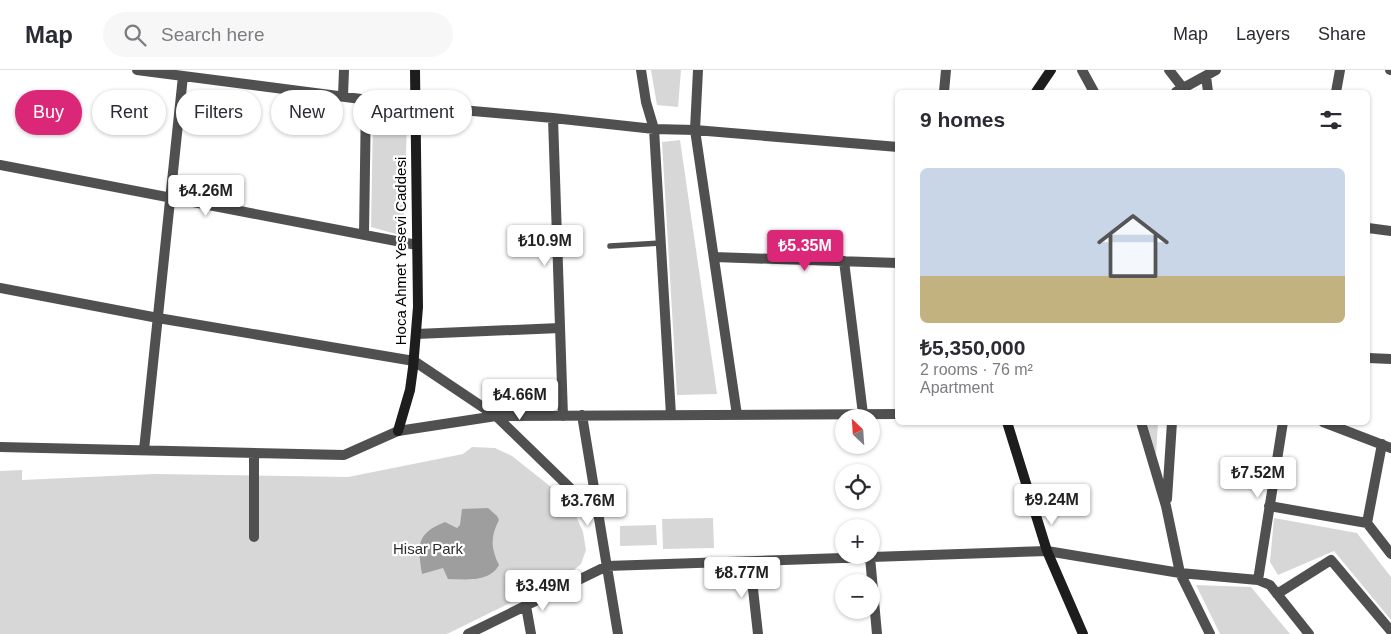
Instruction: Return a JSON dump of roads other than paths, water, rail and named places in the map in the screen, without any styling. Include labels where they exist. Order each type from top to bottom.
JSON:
[{"type":"street","points":[[138,70],[295,90]]},
{"type":"street","points":[[344,70],[343,96],[353,97]]},
{"type":"street","name":"Hoca Ahmet Yesevi Caddesi","points":[[415,70],[415,90]]},
{"type":"street","points":[[641,70],[646,102],[654,129],[671,415]]},
{"type":"street","points":[[698,70],[695,130],[737,415]]},
{"type":"street","points":[[944,90],[946,70]]},
{"type":"street","points":[[1037,90],[1051,70]]},
{"type":"street","points":[[1082,70],[1093,90]]},
{"type":"street","points":[[1169,70],[1180,90],[1216,70]]},
{"type":"street","points":[[1336,90],[1340,70]]},
{"type":"street","points":[[144,450],[183,76]]},
{"type":"street","points":[[1206,76],[1208,90]]},
{"type":"street","points":[[472,111],[654,129],[695,130],[895,147]]},
{"type":"street","points":[[553,118],[562,416]]},
{"type":"street","points":[[364,234],[365,135]]},
{"type":"street","name":"Hoca Ahmet Yesevi Caddesi","points":[[398,431],[410,390],[416,334],[418,245],[416,135]]},
{"type":"street","points":[[0,165],[418,245]]},
{"type":"street","points":[[1370,228],[1391,232]]},
{"type":"street","points":[[714,258],[895,262]]},
{"type":"street","points":[[844,261],[862,409]]},
{"type":"street","points":[[0,288],[158,318],[414,361],[496,416],[598,516]]},
{"type":"street","points":[[416,334],[560,328]]},
{"type":"street","points":[[1370,358],[1391,359]]},
{"type":"street","points":[[0,447],[344,455],[398,431],[496,416],[835,414]]},
{"type":"street","points":[[880,414],[895,414]]},
{"type":"street","points":[[582,415],[618,634]]},
{"type":"street","points":[[1008,425],[1047,551],[1083,634]]},
{"type":"street","points":[[1141,425],[1166,506],[1180,573],[1210,634]]},
{"type":"street","points":[[1166,506],[1172,425]]},
{"type":"street","points":[[1258,580],[1282,425]]},
{"type":"street","points":[[1331,425],[1387,446],[1368,523]]},
{"type":"street","points":[[254,453],[254,537]]},
{"type":"street","points":[[1269,506],[1368,523],[1391,554]]},
{"type":"street","points":[[880,557],[1047,551],[1180,573],[1258,580],[1270,585],[1309,634]]},
{"type":"street","points":[[468,634],[607,566],[835,558]]},
{"type":"street","points":[[1277,594],[1331,560],[1391,631]]},
{"type":"street","points":[[750,562],[758,634]]},
{"type":"street","points":[[871,564],[877,634]]},
{"type":"street","points":[[526,606],[531,634]]},
{"type":"lane","points":[[610,246],[661,243]]},
{"type":"park label","name":"Hisar Park","points":[[428,548]]}]
